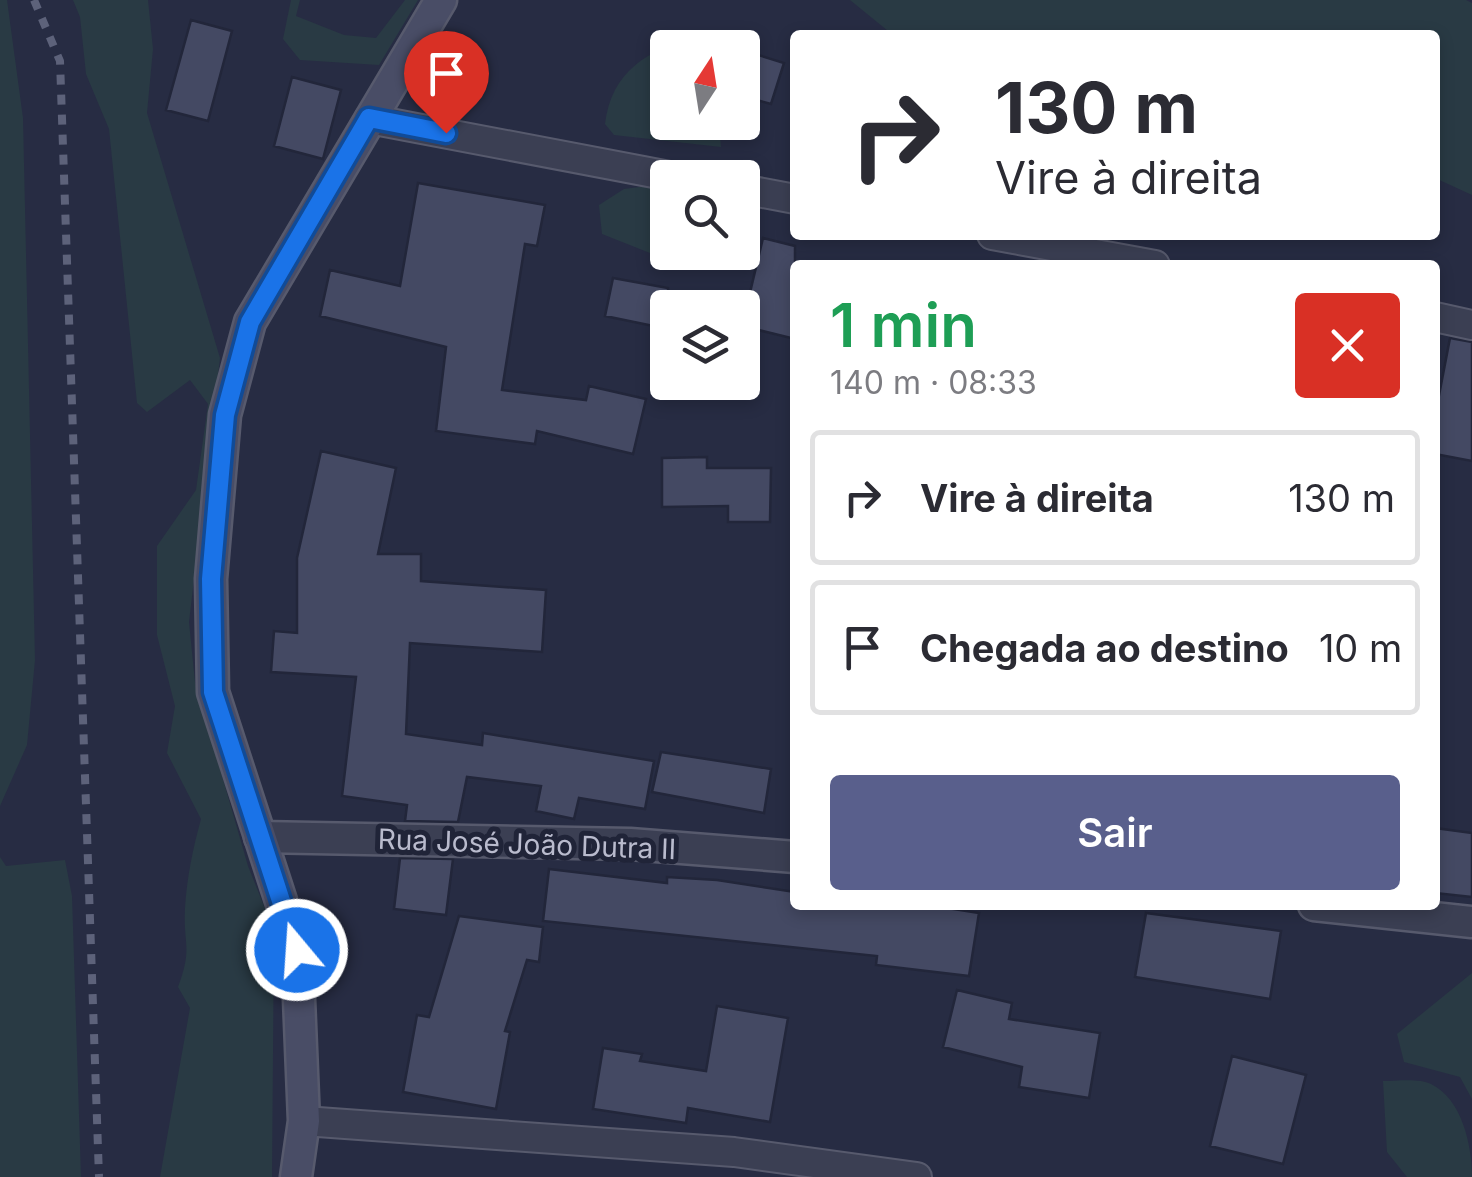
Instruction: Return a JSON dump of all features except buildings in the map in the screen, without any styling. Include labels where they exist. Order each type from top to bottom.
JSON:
[{"type":"street","points":[[296,1177],[304,1122],[297,950],[213,692],[211,579],[225,415],[250,322],[440,0]]},
{"type":"street","name":"Rua José João Dutra II","points":[[260,836],[630,844],[790,857]]},
{"type":"street","points":[[1360,910],[1472,922]]},
{"type":"lane","points":[[369,118],[650,172]]},
{"type":"lane","points":[[760,192],[790,198]]},
{"type":"lane","points":[[1019,240],[1128,260]]},
{"type":"lane","points":[[1440,317],[1472,325]]},
{"type":"lane","points":[[304,1122],[734,1152],[917,1177]]},
{"type":"shaded area","points":[[0,0],[7,0],[23,118],[35,660],[27,745],[0,806]]},
{"type":"shaded area","points":[[73,0],[148,0],[153,49],[147,113],[220,358],[189,622],[195,682],[248,866],[274,931],[272,1177],[160,1177],[190,1008],[178,987],[186,954],[187,885],[201,819],[167,753],[175,706],[157,635],[157,546],[196,490],[208,404],[190,380],[147,412],[137,403],[109,129],[86,74],[80,17]]},
{"type":"shaded area","points":[[291,0],[300,0],[296,16],[344,35],[376,38],[405,0],[418,0],[379,65],[300,60],[283,39]]},
{"type":"shaded area","points":[[850,0],[1466,0],[1472,3],[1472,195],[1440,180],[1440,30],[887,30]]},
{"type":"shaded area","points":[[648,56],[650,139],[614,135],[605,124],[615,90],[624,76]]},
{"type":"shaded area","points":[[659,140],[720,140],[721,147]]},
{"type":"shaded area","points":[[650,186],[650,253],[602,234],[599,205],[624,189]]},
{"type":"shaded area","points":[[0,857],[6,866],[65,860],[72,896],[81,1177],[0,1177]]},
{"type":"shaded area","points":[[1472,973],[1472,1099],[1460,1077],[1404,1062],[1397,1034]]},
{"type":"shaded area","points":[[1383,1081],[1426,1082],[1442,1091],[1463,1124],[1472,1177],[1407,1177],[1387,1152]]},
{"type":"railway","points":[[34,0],[60,61],[99,1177]]},
{"type":"route","points":[[297,950],[213,692],[211,579],[225,415],[250,322],[369,118],[446,133]]}]
